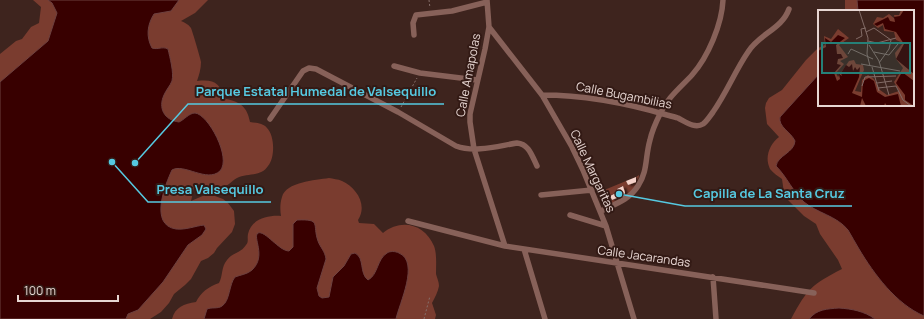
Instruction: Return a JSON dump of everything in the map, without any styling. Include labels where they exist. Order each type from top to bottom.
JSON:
[{"type":"street","points":[[601,211],[632,195],[638,186],[644,175],[650,140],[660,113],[670,97],[692,75],[702,62],[711,44],[723,0]]},
{"type":"street","points":[[414,34],[413,23],[416,15],[452,11],[487,1]]},
{"type":"street","name":"Calle Amapolas","points":[[487,1],[489,27],[470,114],[470,122],[474,149],[505,246]]},
{"type":"street","name":"Calle Bugambilias","points":[[542,95],[565,95],[593,98],[660,113],[678,118],[694,126],[700,126],[705,123],[724,97],[747,52],[753,44],[782,23],[790,9]]},
{"type":"street","name":"Calle Margaritas","points":[[489,27],[542,95],[572,147],[601,211],[634,319]]},
{"type":"street","points":[[394,66],[420,73],[477,80]]},
{"type":"street","points":[[270,119],[303,71],[309,68],[316,69],[464,149],[523,143],[527,147],[537,166]]},
{"type":"street","points":[[541,194],[592,190]]},
{"type":"street","points":[[570,215],[606,226]]},
{"type":"street","name":"Calle Jacarandas","points":[[408,221],[505,246],[713,276],[814,293]]},
{"type":"street","points":[[524,249],[545,319]]},
{"type":"street","points":[[713,276],[716,319]]},
{"type":"path","points":[[429,0],[430,13]]},
{"type":"path","points":[[398,112],[420,73]]},
{"type":"path","points":[[424,319],[430,296]]},
{"type":"shaded area","points":[[33,0],[208,0],[195,13],[181,21],[191,28],[200,56],[201,67],[197,81],[216,83],[226,99],[236,102],[245,109],[250,122],[264,125],[272,136],[272,158],[268,166],[262,172],[241,176],[223,187],[212,187],[197,184],[194,188],[191,201],[205,195],[223,199],[234,211],[235,224],[232,232],[214,253],[201,261],[191,279],[174,294],[169,303],[161,312],[150,319],[0,319],[0,54],[16,41],[22,39],[31,27],[39,23],[41,7]]},
{"type":"shaded area","points":[[48,0],[179,0],[171,11],[154,14],[148,31],[152,48],[168,49],[172,65],[172,81],[162,100],[162,109],[169,119],[179,122],[193,113],[200,115],[212,128],[221,147],[223,165],[220,171],[215,174],[202,174],[183,169],[172,170],[161,204],[163,220],[168,226],[176,229],[204,225],[206,229],[202,235],[188,245],[163,282],[138,310],[128,314],[126,319],[0,319],[0,82],[48,41],[57,13],[52,3]]},
{"type":"shaded area","points":[[845,0],[924,0],[924,319],[791,319],[811,288],[823,279],[842,269],[838,260],[820,234],[816,224],[804,216],[788,200],[784,193],[782,179],[770,169],[768,164],[769,151],[773,143],[779,137],[767,124],[765,108],[766,103],[769,98],[782,90],[806,60],[818,48],[818,106],[914,106],[914,10],[845,10]]},
{"type":"shaded area","points":[[857,0],[924,0],[924,316],[914,311],[895,296],[879,278],[848,230],[838,221],[804,202],[776,166],[777,162],[792,148],[795,141],[781,124],[780,117],[818,75],[818,106],[914,106],[914,10],[858,10]]},
{"type":"shaded area","points":[[639,175],[638,185],[623,201],[604,209],[602,205],[623,196],[622,186],[617,189],[618,192],[600,200],[597,193],[626,181],[628,185],[637,179],[636,177]]},
{"type":"shaded area","points":[[329,178],[342,181],[356,192],[362,208],[358,220],[359,223],[374,224],[383,233],[390,228],[397,226],[412,226],[419,228],[430,239],[435,249],[436,274],[439,284],[439,288],[432,303],[436,315],[435,319],[172,319],[173,315],[178,309],[184,305],[196,302],[205,290],[219,283],[225,263],[229,257],[241,250],[246,245],[250,229],[256,221],[271,216],[281,216],[280,209],[282,197],[289,188],[309,181]]},
{"type":"shaded area","points":[[297,220],[310,220],[315,224],[318,241],[324,251],[326,259],[317,288],[319,296],[322,298],[329,297],[333,277],[344,266],[351,254],[355,253],[360,258],[365,277],[368,280],[374,275],[381,259],[387,253],[396,252],[405,258],[408,265],[408,274],[404,294],[396,319],[204,319],[207,309],[219,307],[225,304],[235,277],[252,270],[256,265],[259,253],[257,238],[258,233],[261,233],[281,248],[289,251],[293,247],[293,224]]},
{"type":"shaded area","points":[[839,308],[858,311],[875,319],[809,319],[819,311]]},
{"type":"building","points":[[636,177],[636,182],[628,185],[626,181]]},
{"type":"building","points":[[623,186],[625,193],[623,195],[624,196],[612,200],[610,196],[618,192],[617,189]]},
{"type":"place","name":"Presa Valsequillo","points":[[112,162]]},
{"type":"place","name":"Parque Estatal Humedal de Valsequillo","points":[[135,163]]},
{"type":"place","name":"Capilla de La Santa Cruz","points":[[619,194]]}]
